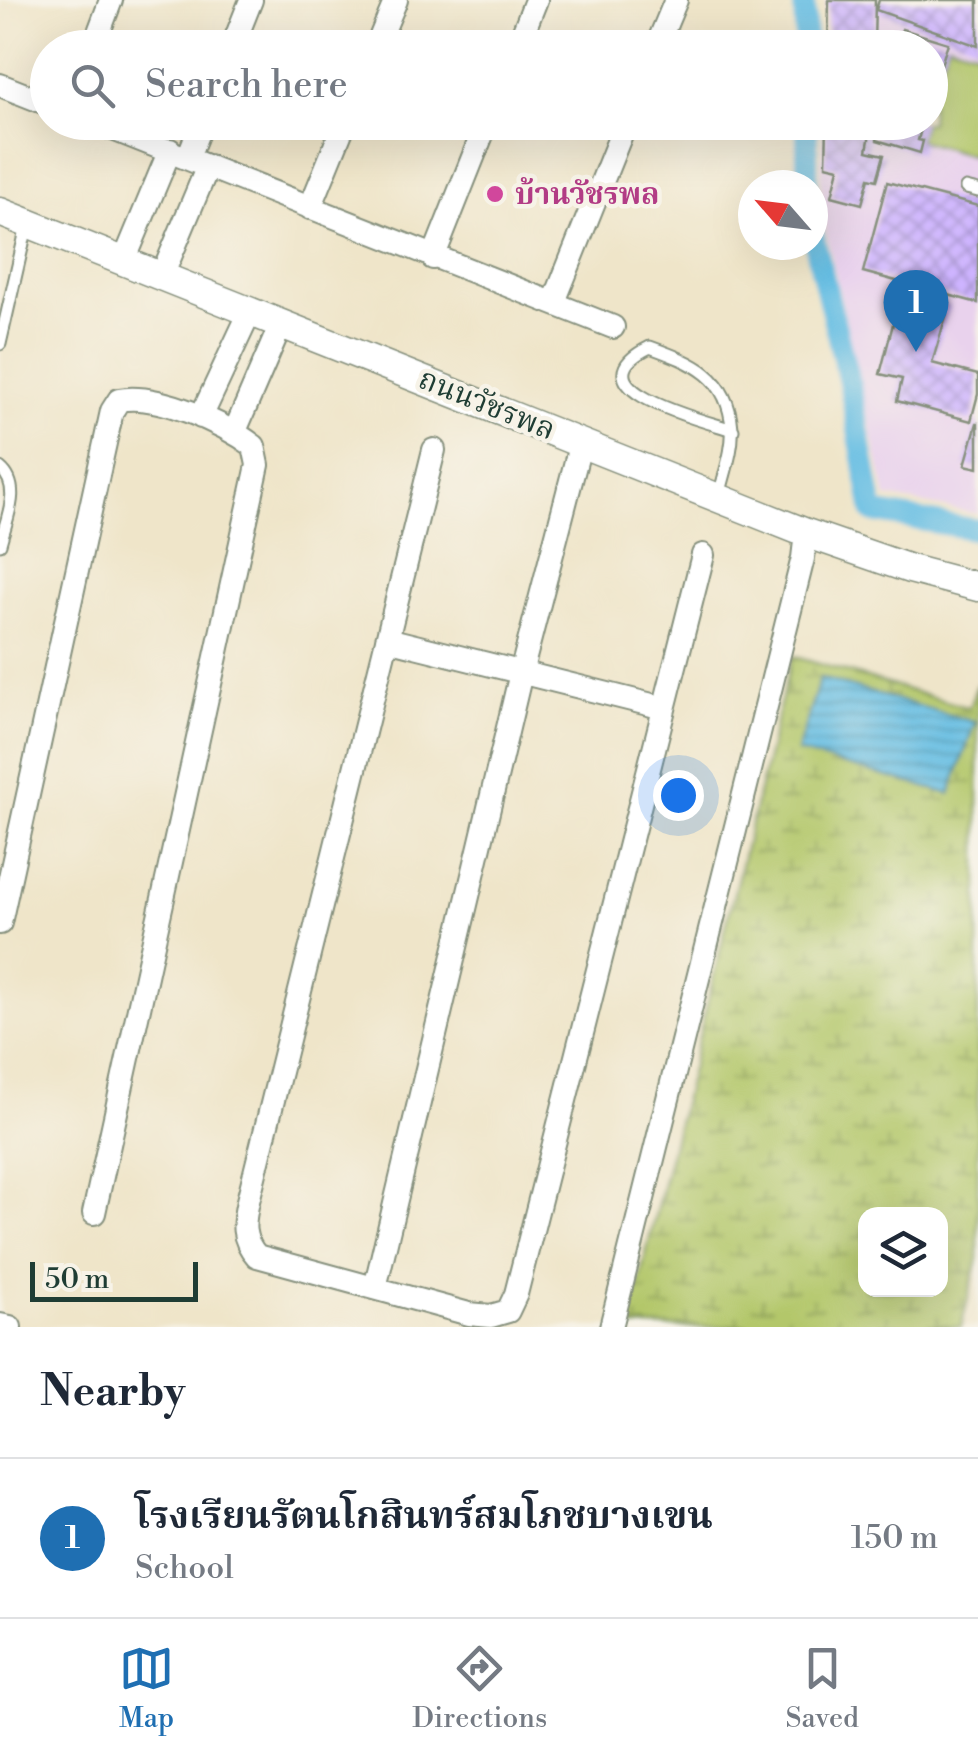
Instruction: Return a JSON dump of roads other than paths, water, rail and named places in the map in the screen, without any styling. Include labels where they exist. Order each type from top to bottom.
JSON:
[{"type":"street","points":[[100,30],[111,0]]},
{"type":"street","points":[[239,30],[251,0]]},
{"type":"street","points":[[384,30],[396,0]]},
{"type":"street","points":[[524,30],[536,0]]},
{"type":"street","points":[[664,30],[676,0]]},
{"type":"street","points":[[0,85],[30,97]]},
{"type":"street","points":[[142,140],[613,327]]},
{"type":"street","points":[[162,276],[196,140]]},
{"type":"street","points":[[310,208],[338,140]]},
{"type":"street","points":[[433,258],[480,140]]},
{"type":"street","points":[[554,302],[619,140]]},
{"type":"street","points":[[124,261],[189,158]]},
{"type":"street","name":"ถนนวัชรพล","points":[[0,212],[806,533],[978,588]]},
{"type":"street","points":[[200,417],[251,310]]},
{"type":"street","points":[[234,431],[282,322]]},
{"type":"street","points":[[0,923],[112,411],[119,400],[143,398],[234,431],[254,446],[258,465],[94,1214]]},
{"type":"street","points":[[374,1288],[521,673],[581,442]]},
{"type":"street","points":[[434,450],[243,1224],[246,1244],[257,1256],[468,1314],[491,1316],[508,1311],[703,556]]},
{"type":"street","points":[[611,1327],[803,558],[806,533]]},
{"type":"street","points":[[386,639],[664,708]]},
{"type":"street","points":[[0,1324],[10,1327]]},
{"type":"lane","points":[[0,344],[28,223]]},
{"type":"lane","points":[[719,498],[733,430],[718,382],[702,369],[650,347],[634,355],[626,371],[628,386],[640,396],[666,410],[733,430]]},
{"type":"lane","points":[[0,468],[12,480],[13,490],[0,544]]},
{"type":"water","points":[[820,678],[975,722],[950,794],[797,752]]},
{"type":"waterway","points":[[804,0],[805,30]]},
{"type":"waterway","points":[[807,140],[807,170]]},
{"type":"waterway","points":[[819,260],[850,386],[873,512],[978,530]]},
{"type":"place","name":"บ้านวัชรพล","points":[[495,194]]},
{"type":"place","name":"โรงเรียนรัตนโกสินทร์สมโภชบางเขน","points":[[916,352]]}]
